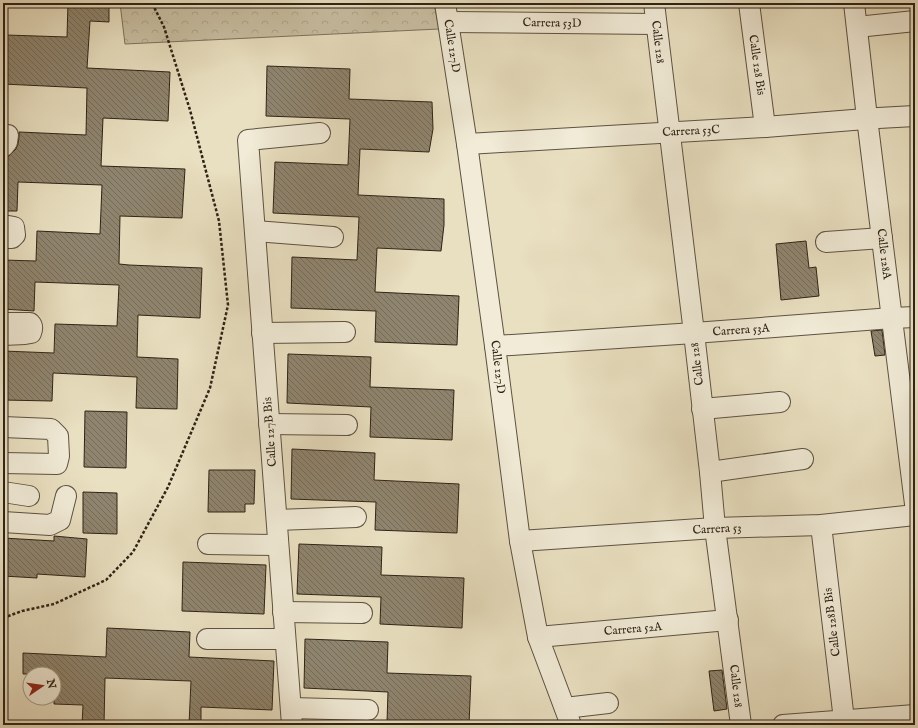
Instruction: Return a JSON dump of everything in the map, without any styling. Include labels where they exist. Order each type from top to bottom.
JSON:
[{"type":"street","name":"Calle 128","points":[[654,3],[694,333],[715,528],[741,725]]},
{"type":"street","name":"Calle 128 Bis","points":[[749,3],[765,126]]},
{"type":"street","name":"Calle 128A","points":[[854,3],[915,504]]},
{"type":"street","name":"Carrera 53D","points":[[447,12],[656,24]]},
{"type":"street","name":"Calle 127D","points":[[447,12],[495,346],[520,541],[538,637],[568,717]]},
{"type":"street","points":[[857,27],[915,21]]},
{"type":"street","name":"Carrera 53C","points":[[467,144],[915,116]]},
{"type":"street","name":"Calle 127B Bis","points":[[291,717],[248,140],[320,134]]},
{"type":"street","points":[[3,135],[8,135],[7,142],[3,146]]},
{"type":"street","points":[[3,224],[14,227],[15,235],[12,238],[3,238]]},
{"type":"street","points":[[254,231],[333,237]]},
{"type":"street","points":[[826,242],[882,238]]},
{"type":"street","name":"Carrera 53A","points":[[495,346],[915,317]]},
{"type":"street","points":[[3,323],[30,323],[33,326],[31,332],[25,334],[3,334]]},
{"type":"street","points":[[262,333],[345,332]]},
{"type":"street","points":[[702,409],[780,402]]},
{"type":"street","points":[[269,424],[347,425]]},
{"type":"street","points":[[3,427],[51,429],[58,436],[59,456],[57,464],[3,462]]},
{"type":"street","points":[[710,472],[804,459]]},
{"type":"street","points":[[3,492],[29,496]]},
{"type":"street","points":[[3,522],[50,524],[60,520],[66,496]]},
{"type":"street","name":"Carrera 53","points":[[520,541],[715,528],[821,525],[915,516]]},
{"type":"street","points":[[277,520],[356,517]]},
{"type":"street","name":"Calle 128B Bis","points":[[821,525],[844,720]]},
{"type":"street","points":[[208,544],[278,545]]},
{"type":"street","points":[[283,612],[362,613]]},
{"type":"street","name":"Carrera 52A","points":[[538,637],[728,620]]},
{"type":"street","points":[[206,639],[285,639]]},
{"type":"street","points":[[568,717],[608,703]]},
{"type":"street","points":[[291,717],[368,710]]},
{"type":"street","points":[[782,725],[915,715]]},
{"type":"path","points":[[3,618],[22,611],[54,604],[106,580],[133,552],[168,487],[210,388],[228,305],[219,221],[190,110],[164,27],[152,3]]},
{"type":"green space","points":[[120,3],[434,3],[439,29],[125,44]]},
{"type":"building","points":[[68,3],[109,3],[109,22],[90,21],[87,68],[170,72],[168,121],[103,118],[101,166],[185,169],[182,218],[120,216],[119,264],[202,268],[200,318],[138,315],[137,357],[178,359],[177,409],[136,408],[137,377],[53,373],[52,401],[3,400],[3,351],[54,353],[55,324],[117,326],[119,285],[35,282],[34,311],[3,309],[3,260],[36,261],[37,231],[100,234],[102,185],[18,182],[17,211],[3,211],[3,158],[9,156],[16,149],[19,132],[86,135],[87,88],[3,84],[3,64],[6,35],[67,37]]},
{"type":"building","points":[[267,66],[350,69],[349,99],[432,102],[433,129],[429,152],[360,149],[358,195],[444,199],[444,225],[441,251],[377,248],[375,292],[459,296],[457,345],[375,342],[376,311],[291,308],[292,257],[357,260],[359,217],[273,213],[275,162],[348,165],[350,119],[266,116]]},
{"type":"building","points":[[806,241],[809,268],[816,267],[819,296],[781,300],[776,244]]},
{"type":"building","points":[[882,330],[885,355],[875,356],[871,331]]},
{"type":"building","points":[[288,354],[371,357],[370,387],[454,390],[452,440],[370,437],[371,407],[287,403]]},
{"type":"building","points":[[85,411],[127,412],[126,468],[84,467]]},
{"type":"building","points":[[292,449],[375,453],[374,480],[459,484],[457,533],[375,530],[376,502],[291,499]]},
{"type":"building","points":[[209,470],[255,470],[254,504],[245,504],[245,512],[208,512]]},
{"type":"building","points":[[83,492],[117,493],[117,534],[83,533]]},
{"type":"building","points":[[54,536],[87,539],[85,577],[37,574],[37,578],[3,576],[3,538],[54,541]]},
{"type":"building","points":[[299,544],[382,547],[381,575],[464,578],[462,628],[380,624],[381,597],[297,594]]},
{"type":"building","points":[[183,562],[266,565],[264,614],[182,611]]},
{"type":"building","points":[[107,628],[190,632],[189,657],[274,661],[272,710],[201,707],[201,725],[189,725],[191,681],[105,678],[104,725],[82,725],[83,705],[62,704],[62,666],[23,666],[23,653],[106,657]]},
{"type":"building","points":[[305,639],[388,642],[387,673],[471,676],[469,725],[387,722],[388,692],[304,688]]},
{"type":"building","points":[[722,670],[727,709],[714,711],[709,671]]}]
